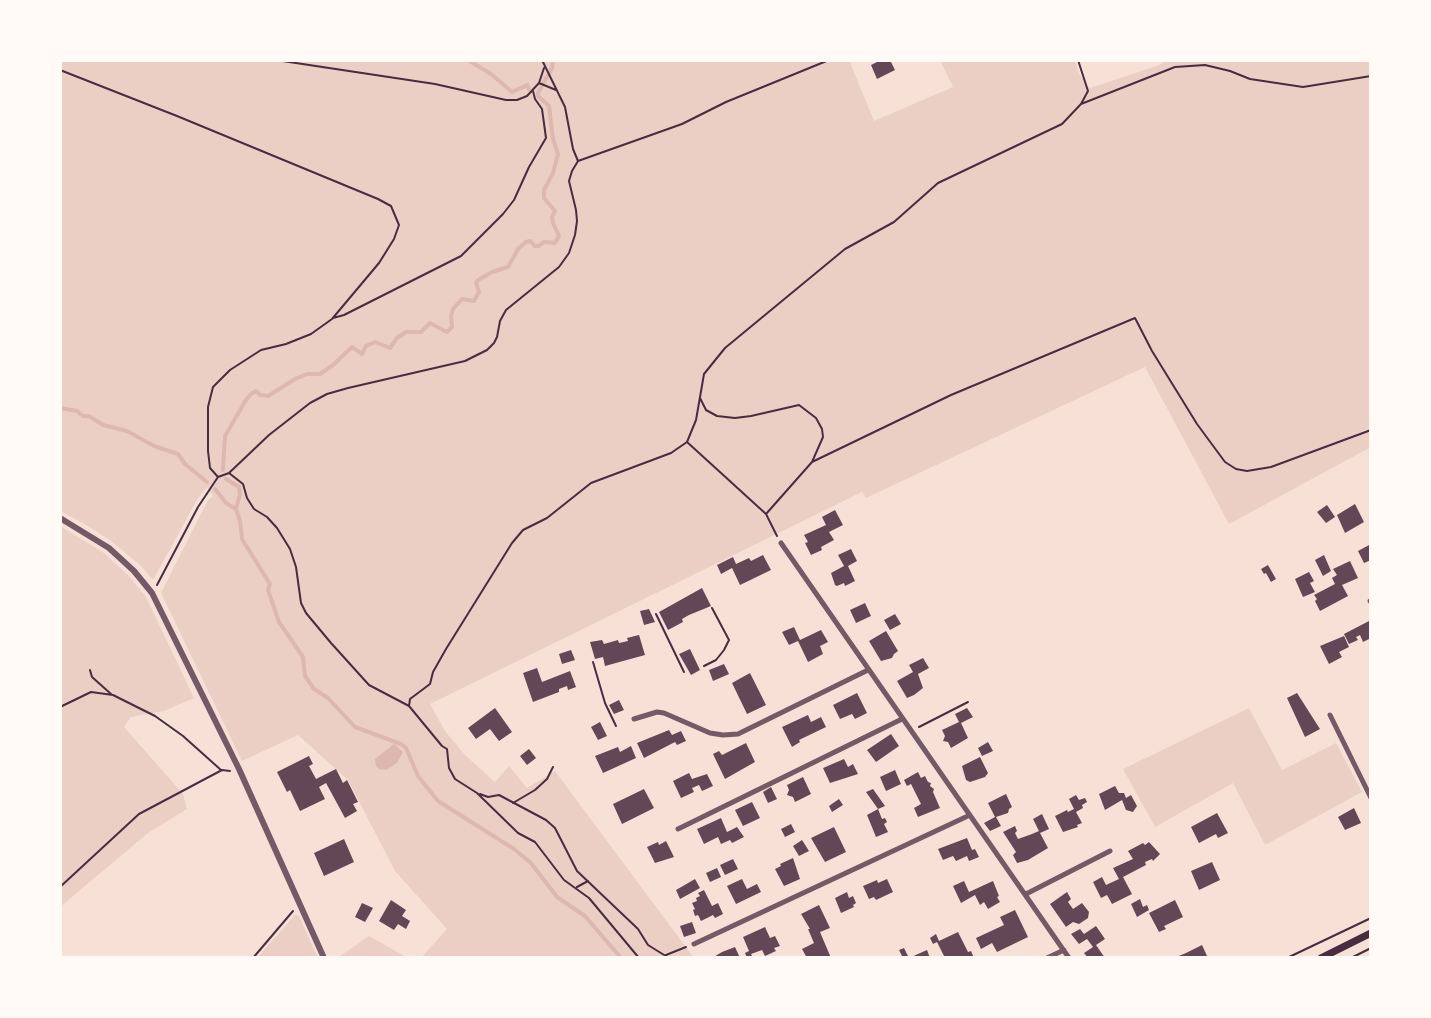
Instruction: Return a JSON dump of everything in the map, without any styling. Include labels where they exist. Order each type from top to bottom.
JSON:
[{"type":"main road","points":[[1321,958],[1371,933]]},
{"type":"street","points":[[60,518],[109,548],[134,571],[152,593],[239,769],[324,958]]},
{"type":"street","points":[[781,543],[1069,958]]},
{"type":"street","points":[[634,719],[657,712],[664,713],[710,732],[723,735],[738,734],[868,670]]},
{"type":"street","points":[[1330,715],[1371,798]]},
{"type":"street","points":[[678,829],[902,719]]},
{"type":"street","points":[[694,944],[970,815]]},
{"type":"street","points":[[1026,894],[1110,851]]},
{"type":"street","points":[[1047,958],[1064,950]]},
{"type":"path","points":[[276,60],[435,84],[506,100],[517,100],[533,91],[539,83],[544,68]]},
{"type":"path","points":[[542,60],[565,107],[573,149],[578,161]]},
{"type":"path","points":[[152,593],[198,507],[218,477],[229,473],[269,435],[310,403],[327,394],[465,361],[487,350],[497,337],[500,321],[506,310],[559,267],[569,253],[577,221],[569,181],[578,161],[682,124],[726,102],[830,60]]},
{"type":"path","points":[[409,706],[410,699],[430,684],[433,672],[446,649],[512,543],[523,530],[547,518],[591,483],[671,453],[687,441],[696,420],[704,374],[725,348],[845,249],[894,222],[938,183],[1062,124],[1081,104],[1088,91],[1078,60]]},
{"type":"path","points":[[1081,104],[1175,68],[1205,65],[1250,79],[1303,87],[1371,76]]},
{"type":"path","points":[[60,70],[367,194],[391,206],[399,225],[394,239],[379,263],[332,319]]},
{"type":"path","points":[[539,83],[556,90]]},
{"type":"path","points":[[218,477],[210,468],[208,451],[208,407],[213,387],[230,370],[261,350],[303,337],[332,319],[461,256],[503,214],[513,200],[546,138],[542,109],[533,91]]},
{"type":"path","points":[[812,462],[951,395],[1135,318],[1152,351],[1197,424],[1225,462],[1236,469],[1247,471],[1271,467],[1371,430]]},
{"type":"path","points":[[700,398],[706,410],[717,416],[735,418],[799,405],[816,418],[822,429],[823,437],[812,462],[766,514]]},
{"type":"path","points":[[698,411],[706,410]]},
{"type":"path","points":[[687,441],[766,514],[781,543]]},
{"type":"path","points":[[229,473],[243,484],[247,498],[254,509],[267,517],[277,528],[290,549],[296,567],[301,603],[306,613],[369,685],[409,706],[447,749],[449,768],[455,779],[477,793],[518,833],[535,842],[564,880],[589,898],[639,958]]},
{"type":"path","points":[[704,666],[716,660],[729,640],[712,608]]},
{"type":"path","points":[[656,614],[684,672]]},
{"type":"path","points":[[593,662],[605,703],[616,726]]},
{"type":"path","points":[[60,887],[139,814],[222,770],[183,736],[155,716],[113,695],[92,677],[90,670]]},
{"type":"path","points":[[60,707],[91,692],[113,695]]},
{"type":"path","points":[[911,731],[968,702]]},
{"type":"path","points":[[513,803],[547,779],[553,766]]},
{"type":"path","points":[[477,793],[488,797],[499,795],[546,820],[555,828],[577,871],[638,929],[648,945],[668,957],[694,944]]},
{"type":"path","points":[[576,887],[588,881]]},
{"type":"path","points":[[253,958],[300,905]]},
{"type":"path","points":[[1287,958],[1371,918]]},
{"type":"path","points":[[1351,958],[1371,948]]},
{"type":"shaded area","points":[[60,60],[849,60],[874,121],[953,87],[940,60],[1075,60],[1079,74],[1090,88],[1159,65],[1167,60],[1371,60],[1371,447],[1229,524],[1145,367],[866,498],[862,492],[430,704],[445,731],[465,755],[495,782],[509,766],[527,788],[555,771],[694,958],[421,958],[447,929],[395,871],[348,780],[298,735],[242,761],[161,593],[208,500],[213,496],[207,487],[197,500],[153,580],[140,565],[110,540],[60,511]]},
{"type":"shaded area","points":[[60,526],[104,553],[128,575],[146,597],[194,698],[164,711],[131,717],[124,727],[183,794],[187,809],[148,833],[60,907]]},
{"type":"shaded area","points":[[1249,708],[1282,770],[1336,743],[1362,792],[1265,845],[1233,783],[1155,827],[1123,769]]},
{"type":"shaded area","points":[[394,744],[403,752],[397,763],[386,770],[379,769],[375,759]]},
{"type":"shaded area","points":[[295,915],[299,916],[318,958],[257,958]]},
{"type":"shaded area","points":[[369,936],[408,958],[337,958]]},
{"type":"building","points":[[881,60],[890,60],[895,70],[877,79],[871,65]]},
{"type":"building","points":[[1355,504],[1364,522],[1345,533],[1337,515]]},
{"type":"building","points":[[1327,505],[1335,517],[1326,523],[1317,512]]},
{"type":"building","points":[[835,510],[843,525],[829,532],[834,540],[821,547],[822,550],[811,555],[804,535],[826,525],[822,517]]},
{"type":"building","points":[[1371,544],[1371,560],[1364,563],[1358,551]]},
{"type":"building","points":[[851,549],[857,561],[848,566],[855,581],[845,586],[844,583],[837,586],[831,573],[844,566],[838,555]]},
{"type":"building","points":[[763,555],[771,570],[740,585],[732,568],[721,574],[717,565],[733,557],[736,564],[749,558],[751,561]]},
{"type":"building","points":[[1324,555],[1331,571],[1323,576],[1315,560]]},
{"type":"building","points":[[1350,561],[1358,578],[1342,585],[1348,596],[1320,611],[1314,595],[1335,584],[1332,578],[1337,575],[1333,569]]},
{"type":"building","points":[[1268,565],[1276,579],[1271,582],[1261,569]]},
{"type":"building","points":[[1309,572],[1314,581],[1310,583],[1315,592],[1303,597],[1295,579]]},
{"type":"building","points":[[702,588],[711,606],[689,615],[682,619],[683,622],[668,630],[659,612]]},
{"type":"building","points":[[865,603],[871,616],[856,623],[850,610]]},
{"type":"building","points":[[649,609],[655,622],[644,625],[640,611]]},
{"type":"building","points":[[895,614],[901,624],[890,630],[884,620]]},
{"type":"building","points":[[1369,621],[1371,638],[1363,642],[1360,635],[1356,637],[1358,640],[1349,644],[1344,634]]},
{"type":"building","points":[[794,627],[800,640],[821,630],[828,642],[820,646],[823,654],[808,662],[798,641],[789,645],[782,632]]},
{"type":"building","points":[[886,631],[898,651],[892,658],[881,661],[869,641]]},
{"type":"building","points":[[639,635],[645,655],[605,666],[603,657],[595,659],[590,642],[602,640],[604,644],[618,640],[619,643]]},
{"type":"building","points":[[1344,636],[1349,647],[1339,652],[1342,657],[1329,664],[1320,646]]},
{"type":"building","points":[[690,649],[700,670],[691,675],[679,654]]},
{"type":"building","points":[[571,650],[575,660],[562,664],[559,654]]},
{"type":"building","points":[[923,658],[929,668],[918,674],[923,688],[907,698],[897,681],[913,672],[909,665]]},
{"type":"building","points":[[724,664],[729,674],[713,681],[709,670]]},
{"type":"building","points":[[537,668],[542,682],[570,671],[576,687],[568,690],[567,686],[559,689],[559,692],[533,702],[523,673]]},
{"type":"building","points":[[750,673],[766,705],[747,714],[732,683]]},
{"type":"building","points":[[857,693],[867,713],[855,719],[852,714],[840,719],[833,705]]},
{"type":"building","points":[[1297,693],[1320,729],[1305,737],[1287,698]]},
{"type":"building","points":[[619,700],[624,710],[614,714],[609,705]]},
{"type":"building","points":[[495,708],[512,732],[499,741],[490,729],[476,739],[468,728]]},
{"type":"building","points":[[967,708],[973,717],[961,723],[968,738],[951,748],[948,742],[943,741],[945,736],[942,730],[959,722],[955,714]]},
{"type":"building","points":[[808,715],[811,722],[821,717],[826,727],[799,740],[800,742],[792,747],[782,727]]},
{"type":"building","points":[[600,722],[607,736],[598,740],[591,727]]},
{"type":"building","points":[[669,730],[672,735],[681,731],[686,741],[677,745],[675,742],[644,758],[637,743]]},
{"type":"building","points":[[891,734],[899,746],[876,762],[867,750]]},
{"type":"building","points":[[988,742],[993,751],[982,756],[978,748]]},
{"type":"building","points":[[746,743],[755,762],[725,779],[713,754],[719,751],[722,755]]},
{"type":"building","points":[[631,746],[636,758],[603,773],[595,756],[618,747],[620,752]]},
{"type":"building","points":[[529,749],[536,758],[527,765],[520,756]]},
{"type":"building","points":[[309,756],[313,764],[309,766],[316,779],[336,769],[343,783],[347,780],[358,802],[353,804],[357,811],[345,818],[326,783],[319,787],[325,799],[300,811],[290,790],[287,792],[277,772]]},
{"type":"building","points":[[980,757],[988,773],[985,777],[970,782],[966,780],[962,766]]},
{"type":"building","points":[[844,759],[848,767],[853,764],[858,774],[830,783],[823,768]]},
{"type":"building","points":[[895,770],[901,784],[886,791],[880,777]]},
{"type":"building","points":[[918,772],[921,778],[925,776],[931,783],[930,786],[934,789],[933,792],[940,808],[918,817],[914,808],[921,804],[911,784],[907,786],[904,780]]},
{"type":"building","points":[[689,773],[692,779],[707,774],[713,786],[702,791],[699,785],[692,788],[694,792],[681,798],[673,781]]},
{"type":"building","points":[[803,777],[811,794],[795,802],[793,797],[787,795],[789,790],[787,785]]},
{"type":"building","points":[[1115,786],[1119,793],[1124,793],[1126,798],[1131,795],[1137,806],[1133,812],[1126,810],[1122,800],[1105,810],[1099,794]]},
{"type":"building","points":[[771,787],[777,799],[768,803],[763,792]]},
{"type":"building","points":[[644,789],[654,808],[622,824],[613,804]]},
{"type":"building","points":[[873,789],[885,806],[878,809],[866,792]]},
{"type":"building","points":[[1006,794],[1012,807],[1008,813],[996,817],[1001,826],[990,831],[984,823],[995,817],[988,803]]},
{"type":"building","points":[[1076,795],[1079,800],[1085,798],[1087,802],[1076,812],[1082,823],[1077,825],[1078,827],[1063,832],[1055,816],[1074,809],[1069,799]]},
{"type":"building","points":[[839,799],[843,805],[832,812],[829,806]]},
{"type":"building","points":[[752,802],[760,818],[743,826],[735,810]]},
{"type":"building","points":[[1354,808],[1361,823],[1345,830],[1338,817]]},
{"type":"building","points":[[878,809],[882,819],[885,818],[887,822],[884,824],[888,832],[876,837],[867,815]]},
{"type":"building","points":[[1217,813],[1228,833],[1218,838],[1216,834],[1199,843],[1191,827]]},
{"type":"building","points":[[1042,814],[1049,829],[1040,833],[1048,848],[1028,860],[1017,863],[1013,855],[1016,852],[1003,832],[1015,826],[1018,839],[1039,831],[1033,819]]},
{"type":"building","points":[[721,818],[727,832],[737,827],[744,837],[732,843],[730,840],[721,844],[718,837],[704,844],[697,829]]},
{"type":"building","points":[[791,824],[795,832],[785,837],[781,829]]},
{"type":"building","points":[[834,827],[846,852],[825,862],[811,838]]},
{"type":"building","points":[[967,838],[972,850],[975,849],[979,857],[969,861],[967,856],[956,861],[953,856],[943,860],[938,849]]},
{"type":"building","points":[[344,839],[354,862],[324,876],[314,853]]},
{"type":"building","points":[[802,840],[809,851],[799,856],[793,846]]},
{"type":"building","points":[[666,841],[674,857],[655,863],[647,847]]},
{"type":"building","points":[[1149,842],[1160,854],[1153,861],[1152,859],[1145,862],[1146,865],[1123,877],[1132,894],[1112,904],[1107,895],[1101,898],[1093,882],[1102,877],[1106,885],[1119,879],[1113,868],[1133,859],[1128,851]]},
{"type":"building","points":[[793,858],[800,879],[784,886],[775,869]]},
{"type":"building","points":[[733,859],[738,869],[725,875],[720,865]]},
{"type":"building","points":[[1212,862],[1220,880],[1199,890],[1191,871]]},
{"type":"building","points":[[717,868],[721,877],[710,882],[706,873]]},
{"type":"building","points":[[695,879],[700,888],[680,899],[676,890]]},
{"type":"building","points":[[742,879],[747,889],[757,884],[761,892],[736,904],[727,886]]},
{"type":"building","points":[[887,879],[893,892],[876,900],[874,897],[869,899],[863,886],[877,880],[878,883]]},
{"type":"building","points":[[964,881],[969,892],[993,881],[1000,902],[988,909],[984,902],[980,905],[975,895],[961,903],[953,886]]},
{"type":"building","points":[[704,890],[712,906],[718,903],[723,914],[715,918],[713,915],[701,921],[698,915],[695,916],[692,903],[700,896],[698,893]]},
{"type":"building","points":[[847,892],[849,898],[853,896],[856,903],[854,907],[841,913],[835,898]]},
{"type":"building","points":[[1067,892],[1071,899],[1068,902],[1073,909],[1082,903],[1089,912],[1088,918],[1079,924],[1073,922],[1066,927],[1050,904]]},
{"type":"building","points":[[1140,899],[1143,907],[1147,905],[1149,910],[1137,917],[1131,904]]},
{"type":"building","points":[[391,900],[406,910],[402,916],[410,921],[406,929],[398,924],[394,930],[379,921]]},
{"type":"building","points":[[1175,900],[1183,917],[1164,926],[1166,929],[1159,932],[1149,913]]},
{"type":"building","points":[[362,903],[373,908],[365,922],[355,917]]},
{"type":"building","points":[[819,905],[830,928],[820,932],[831,958],[807,958],[802,949],[814,943],[808,929],[810,929],[801,914]]},
{"type":"building","points":[[1015,910],[1028,937],[997,952],[992,943],[981,949],[976,938],[1004,925],[1000,917]]},
{"type":"building","points":[[692,922],[696,933],[684,937],[680,926]]},
{"type":"building","points":[[1096,926],[1105,939],[1096,945],[1105,958],[1088,958],[1084,953],[1093,947],[1087,939],[1079,944],[1071,934],[1080,929],[1084,934]]},
{"type":"building","points":[[765,927],[770,938],[775,936],[780,946],[774,948],[776,951],[765,956],[762,950],[751,954],[753,958],[747,958],[745,953],[749,951],[743,937]]},
{"type":"building","points":[[958,932],[968,952],[971,951],[974,958],[962,958],[961,956],[945,958],[937,942],[933,944],[930,938],[936,934],[939,941]]},
{"type":"building","points":[[1202,945],[1208,958],[1174,958],[1186,953]]},
{"type":"building","points":[[735,947],[740,958],[712,958],[722,952]]},
{"type":"building","points":[[904,948],[909,958],[903,958],[899,950]]},
{"type":"building","points":[[927,950],[930,958],[909,958]]},
{"type":"waterway","points":[[468,60],[491,74],[512,92],[527,85],[529,89]]},
{"type":"waterway","points":[[223,470],[225,436],[251,394],[256,391],[260,395],[268,396],[295,379],[307,374],[320,374],[352,347],[362,354],[366,346],[375,342],[390,348],[397,338],[406,332],[421,332],[430,323],[447,332],[452,327],[453,309],[462,299],[474,301],[479,292],[476,283],[478,280],[508,267],[518,249],[526,242],[530,241],[535,246],[544,242],[555,243],[559,236],[552,217],[555,211],[544,198],[544,190],[553,173],[558,154],[553,139],[549,106],[538,96],[552,68],[553,60]]},
{"type":"waterway","points":[[60,408],[77,411],[103,425],[127,431],[154,446],[178,454],[185,464],[207,482]]},
{"type":"waterway","points":[[226,479],[239,487],[240,494],[236,509],[242,539],[270,584],[268,590],[279,622],[303,657],[305,676],[314,689],[328,698],[355,727],[406,748],[418,776],[438,801],[514,849],[531,863],[557,897],[585,916],[621,958]]},
{"type":"waterway","points":[[215,489],[226,503],[236,509]]}]
